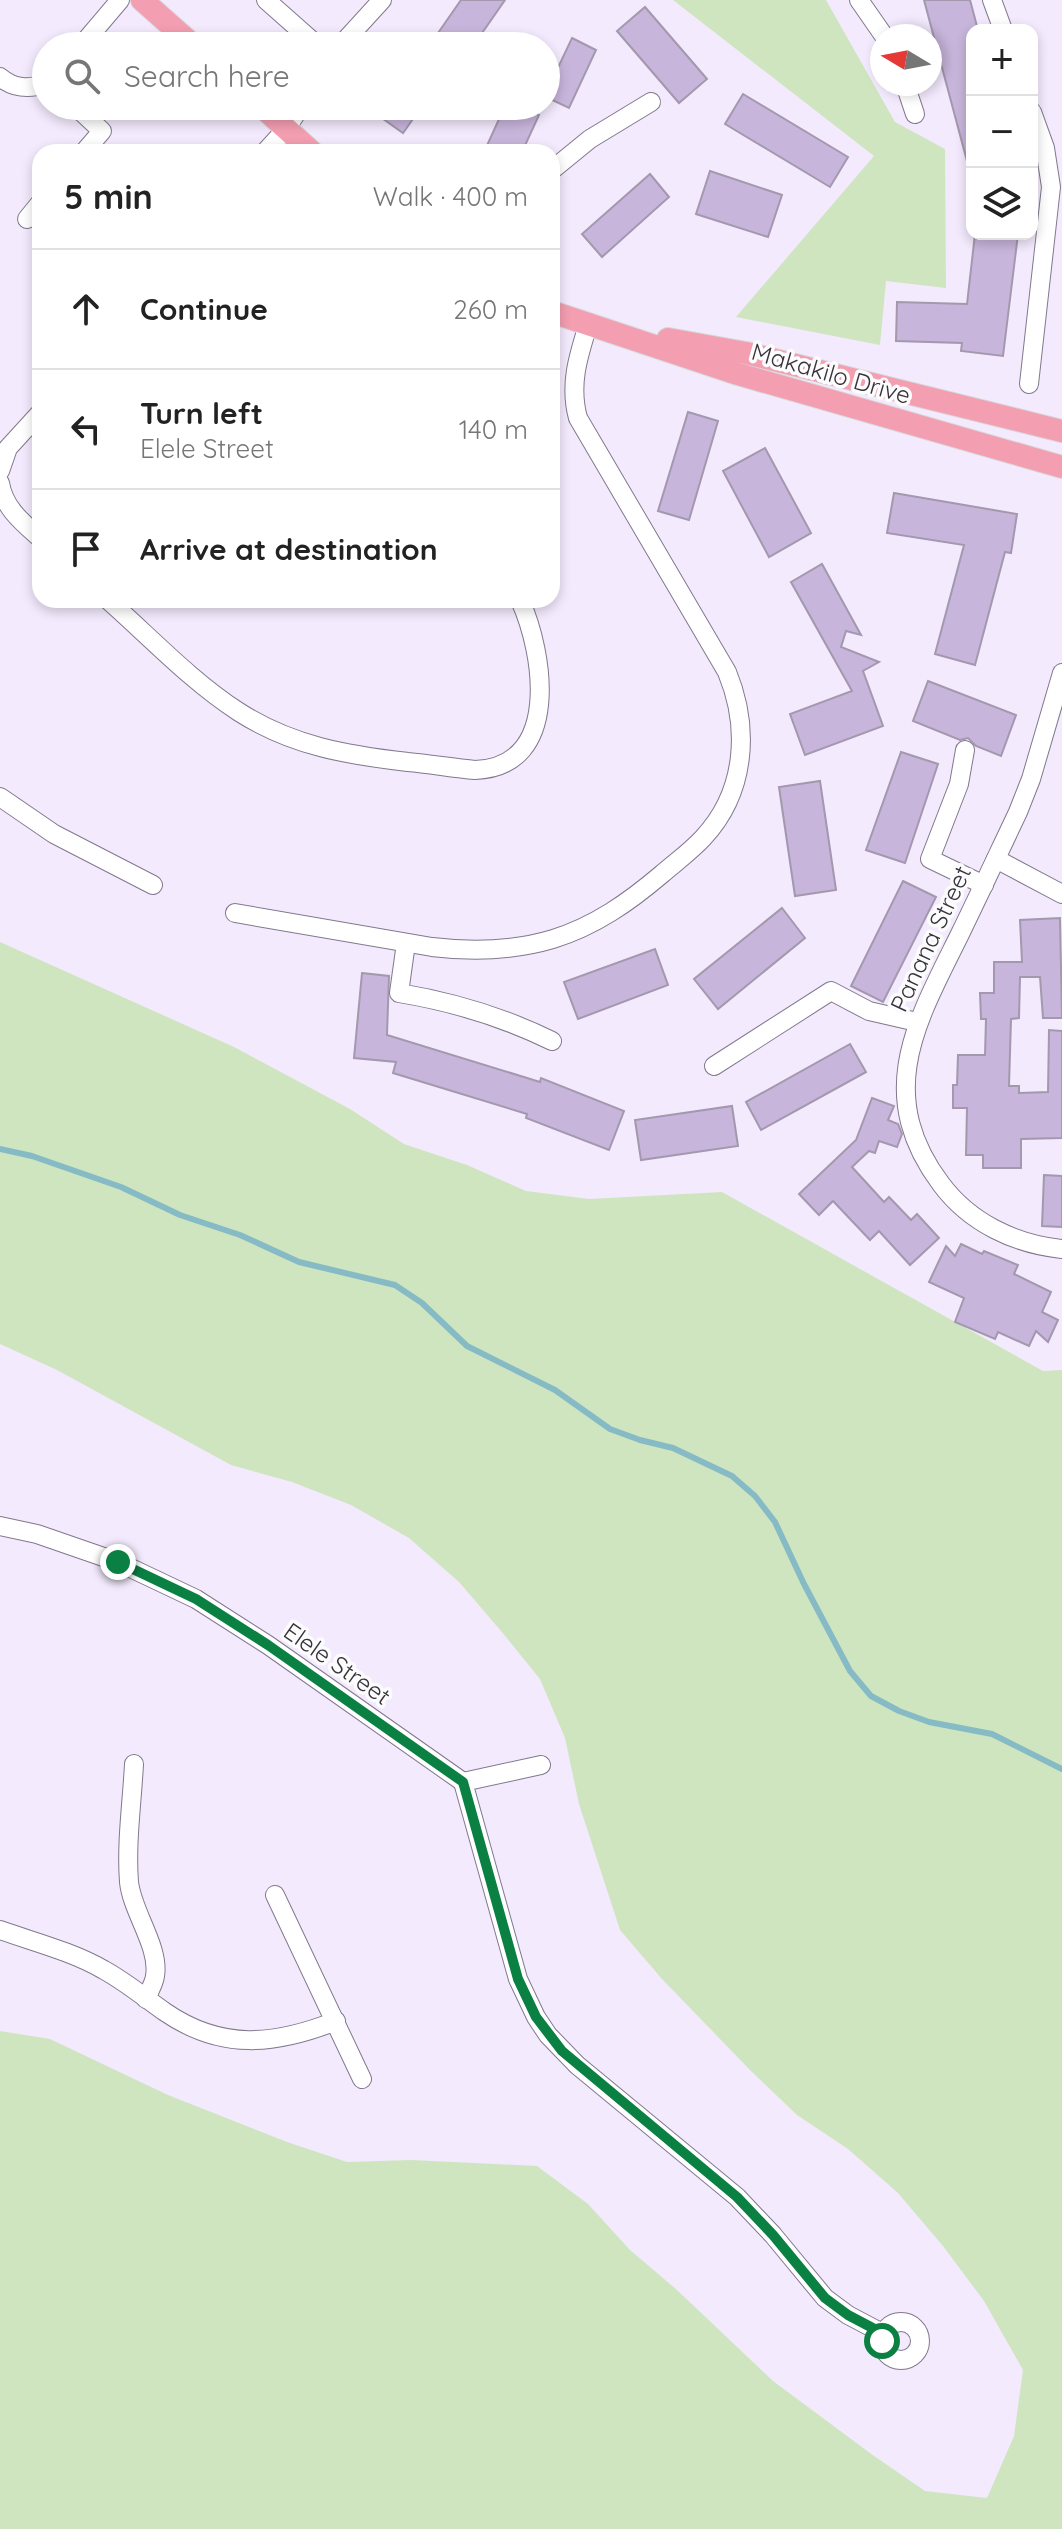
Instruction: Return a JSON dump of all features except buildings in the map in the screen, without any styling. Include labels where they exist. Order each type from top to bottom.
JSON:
[{"type":"main road","points":[[142,0],[178,32]]},
{"type":"main road","points":[[276,120],[303,144]]},
{"type":"main road","name":"Makakilo Drive","points":[[560,315],[738,374],[1062,467]]},
{"type":"main road","name":"Makakilo Drive","points":[[588,325],[746,353],[1062,431]]},
{"type":"street","points":[[93,32],[120,0]]},
{"type":"street","points":[[266,0],[302,32]]},
{"type":"street","points":[[353,32],[382,0]]},
{"type":"street","points":[[859,0],[876,24]]},
{"type":"street","points":[[992,0],[1001,24]]},
{"type":"street","points":[[0,77],[8,84],[19,87],[32,86]]},
{"type":"street","points":[[909,96],[915,114]]},
{"type":"street","points":[[560,163],[590,139],[651,102]]},
{"type":"street","points":[[90,120],[102,131],[91,144]]},
{"type":"street","points":[[272,144],[292,120]]},
{"type":"street","points":[[1029,384],[1055,159],[1038,124]]},
{"type":"street","points":[[27,219],[32,213]]},
{"type":"street","points":[[235,913],[463,951],[494,950],[554,939],[583,928],[636,897],[702,839],[723,810],[741,759],[741,724],[734,689],[727,672],[578,418],[574,377],[588,325]]},
{"type":"street","points":[[1,463],[12,442],[32,421]]},
{"type":"street","points":[[0,483],[10,510],[32,531]]},
{"type":"street","points":[[117,608],[210,692],[273,731],[343,754],[475,770],[497,766],[516,755],[536,725],[539,678],[536,654],[522,608]]},
{"type":"street","name":"Panana Street","points":[[1062,673],[1031,779],[984,885],[917,1022],[907,1060],[907,1100],[916,1138],[934,1174],[959,1204],[991,1228],[1027,1243],[1062,1249]]},
{"type":"street","points":[[965,750],[959,784],[930,859],[984,885]]},
{"type":"street","points":[[0,797],[54,834],[153,885]]},
{"type":"street","points":[[996,859],[1062,894]]},
{"type":"street","points":[[406,943],[399,993],[439,999],[478,1010],[516,1023],[552,1041]]},
{"type":"street","points":[[714,1066],[831,991],[869,1011],[917,1022]]},
{"type":"street","name":"Elele Street","points":[[0,1526],[37,1534],[118,1562],[196,1599],[268,1645],[463,1782]]},
{"type":"street","points":[[134,1764],[129,1884],[155,1966],[155,1978],[146,1999]]},
{"type":"street","points":[[541,1765],[463,1782],[518,1979],[548,2035],[577,2065],[737,2197],[825,2298],[848,2315],[884,2334]]},
{"type":"street","points":[[275,1895],[362,2079]]},
{"type":"street","points":[[0,1930],[101,1967],[181,2022],[229,2039],[280,2039],[336,2021]]},
{"type":"green space","points":[[673,0],[826,0],[870,78],[870,96],[880,96],[895,122],[945,149],[946,288],[886,281],[880,345],[736,317],[874,156]]},
{"type":"green space","points":[[0,942],[234,1047],[350,1109],[404,1144],[467,1165],[526,1191],[589,1199],[722,1192],[1043,1371],[1062,1370],[1062,2529],[0,2529],[0,2031],[50,2039],[168,2095],[347,2162],[411,2160],[537,2166],[588,2204],[630,2250],[773,2381],[925,2491],[987,2498],[1014,2436],[1023,2370],[984,2301],[898,2193],[848,2149],[797,2115],[662,1979],[620,1930],[579,1804],[565,1738],[540,1679],[459,1582],[409,1538],[351,1505],[292,1482],[231,1465],[57,1370],[0,1344]]},
{"type":"waterway","points":[[0,1149],[32,1156],[121,1187],[180,1215],[240,1235],[299,1262],[395,1285],[422,1303],[467,1346],[555,1390],[610,1429],[673,1448],[732,1476],[755,1496],[775,1522],[850,1671],[871,1696],[929,1722],[992,1734],[1062,1769]]},
{"type":"route","points":[[118,1562],[196,1599],[268,1645],[463,1782],[518,1979],[548,2035],[577,2065],[737,2197],[825,2298],[848,2315],[884,2334],[882,2341]]}]
